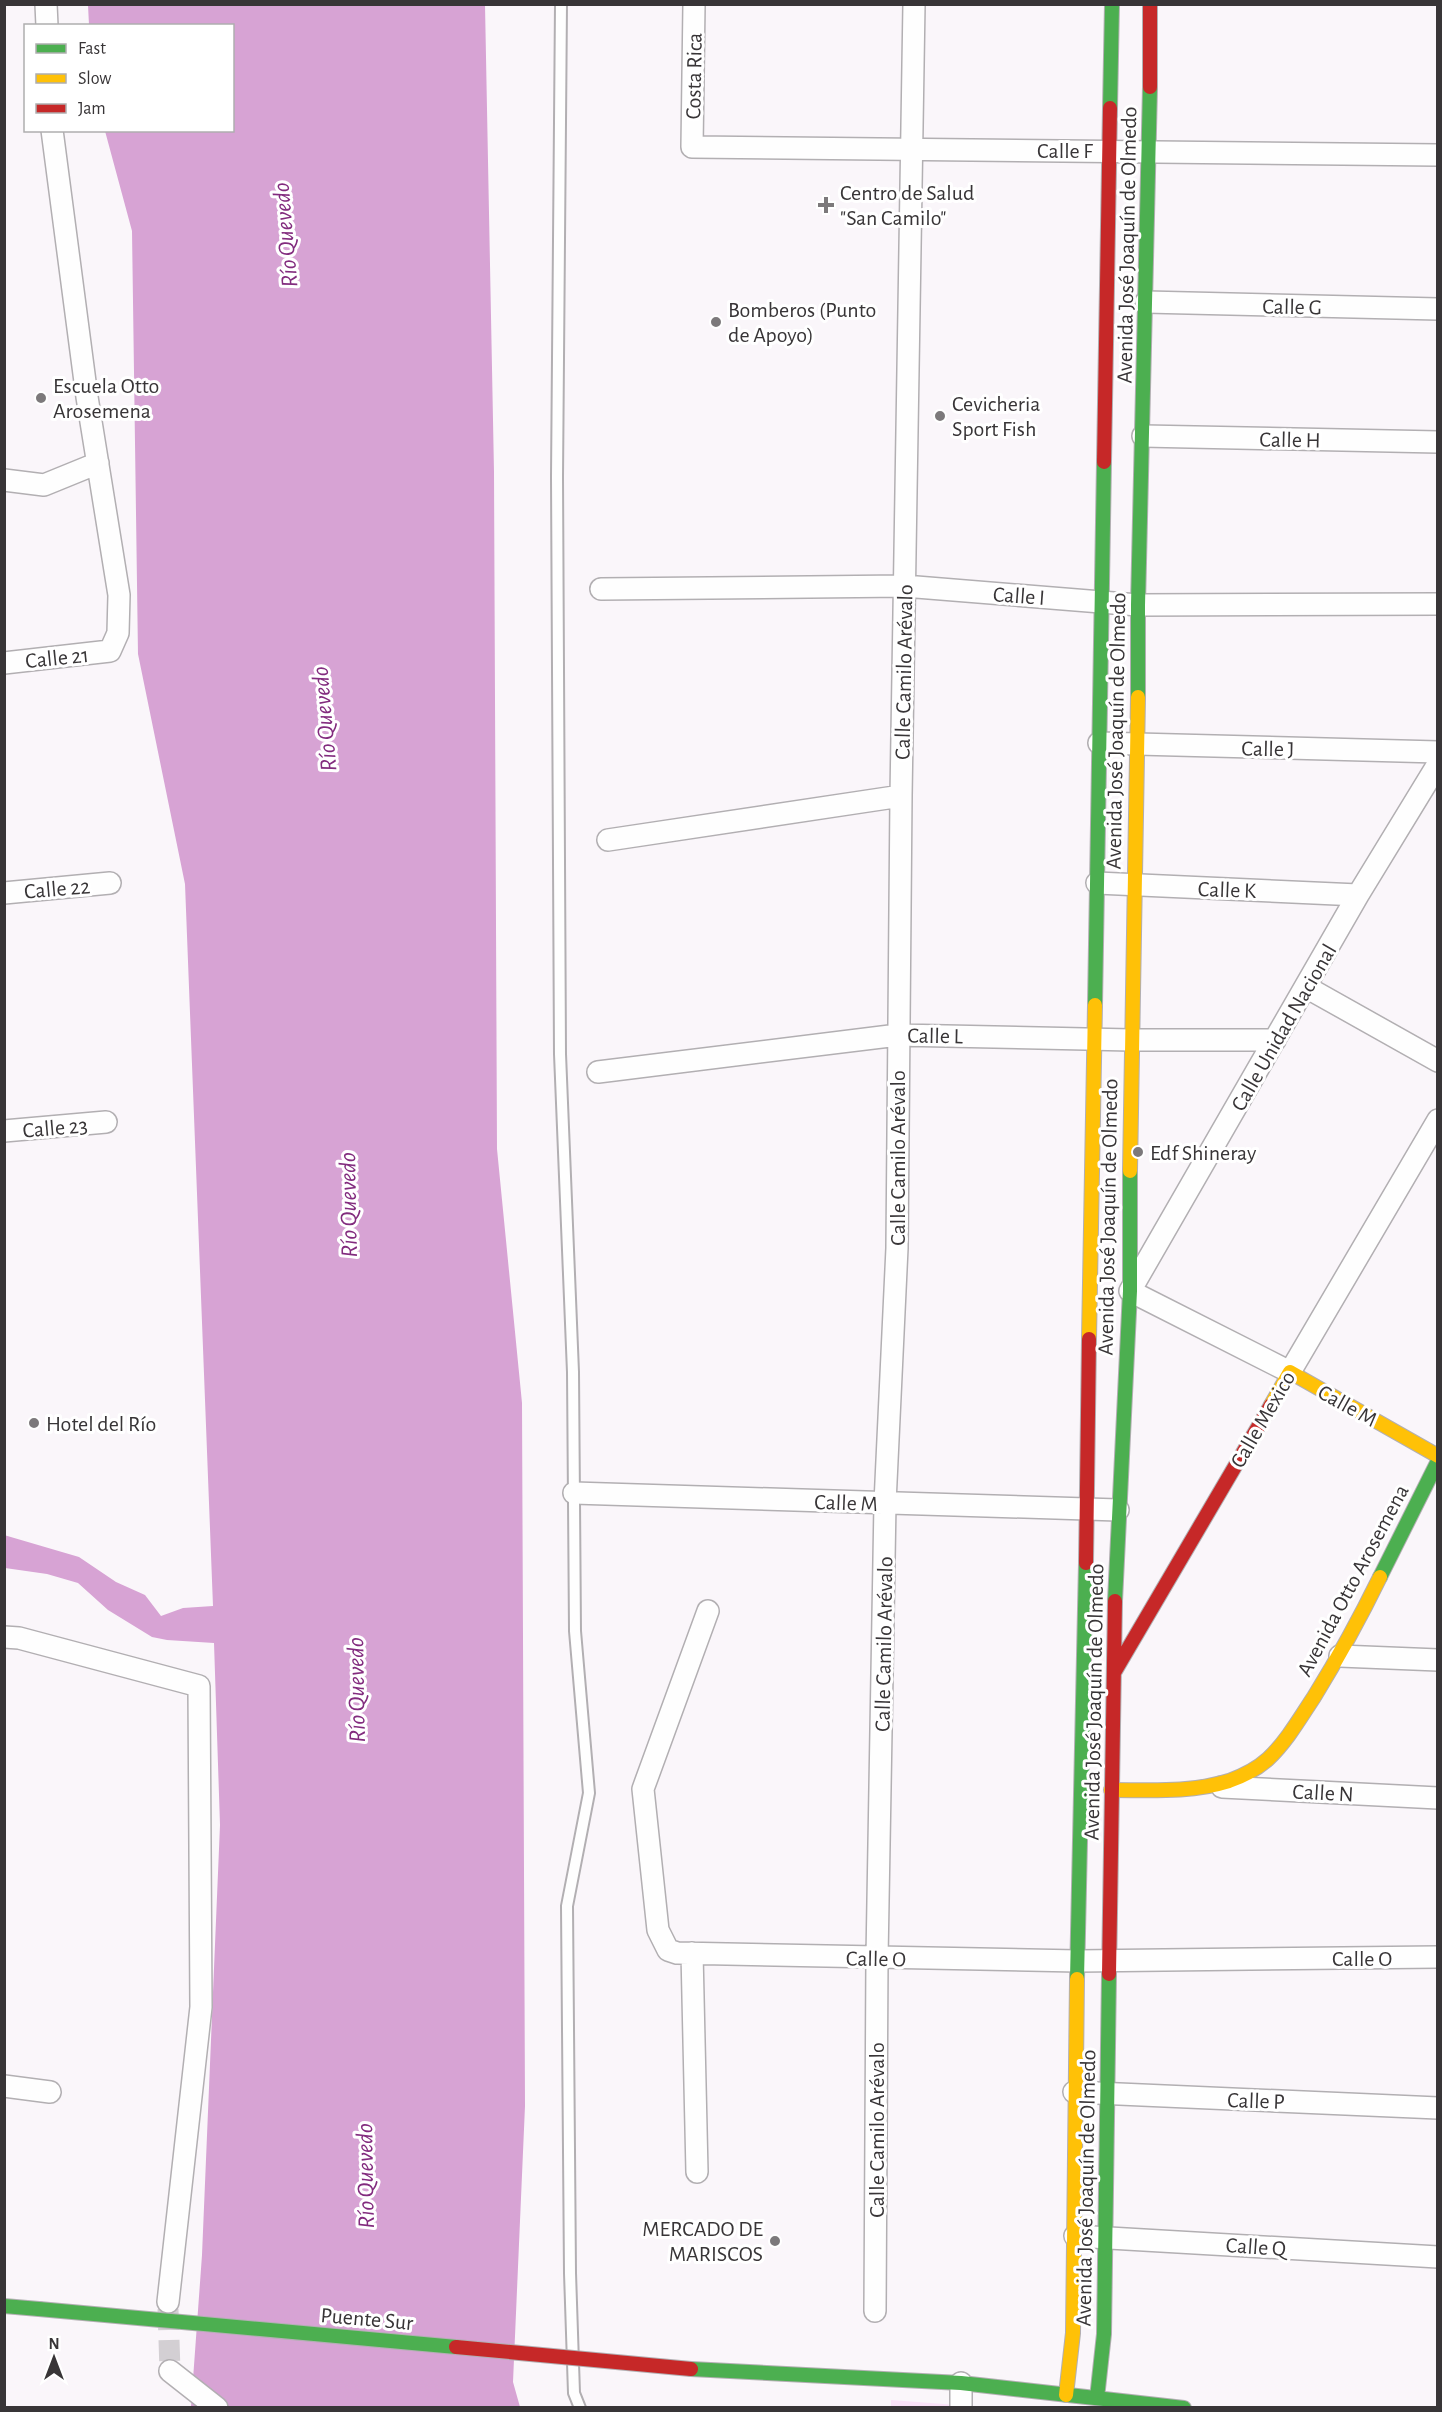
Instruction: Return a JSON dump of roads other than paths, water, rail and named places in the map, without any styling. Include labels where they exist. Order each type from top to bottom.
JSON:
[{"type":"main road","name":"Avenida José Joaquín de Olmedo","points":[[1066,2395],[1073,2333],[1075,2236],[1074,2092],[1083,1715],[1112,4]]},
{"type":"main road","name":"Avenida José Joaquín de Olmedo","points":[[1097,2398],[1104,2334],[1113,1673],[1118,1510],[1130,1291],[1131,1040],[1138,744],[1138,605],[1150,150],[1150,4]]},
{"type":"main road","name":"Calle M","points":[[1290,1372],[1437,1456]]},
{"type":"main road","name":"Calle Mexico","points":[[1083,1715],[1113,1673],[1290,1372]]},
{"type":"main road","name":"Avenida Otto Arosemena","points":[[1111,1790],[1209,1786],[1246,1774],[1264,1763],[1275,1752],[1295,1727],[1340,1656],[1437,1461]]},
{"type":"main road","name":"Puente Sur","points":[[4,2306],[691,2369],[961,2383]]},
{"type":"main road","points":[[961,2383],[1066,2395],[1078,2402],[1097,2398],[1184,2408]]},
{"type":"street","points":[[46,4],[47,24]]},
{"type":"street","name":"Costa Rica","points":[[692,147],[694,4]]},
{"type":"street","name":"Calle Camilo Arévalo","points":[[875,2311],[877,1958],[885,1503],[897,1248],[901,796],[914,4]]},
{"type":"street","points":[[4,480],[44,485],[98,463],[52,132]]},
{"type":"street","name":"Calle F","points":[[692,147],[1437,154]]},
{"type":"street","name":"Calle G","points":[[1146,302],[1437,309]]},
{"type":"street","name":"Calle H","points":[[1143,436],[1437,442]]},
{"type":"street","name":"Calle 21","points":[[4,663],[110,651],[118,633],[119,595],[98,463]]},
{"type":"street","name":"Calle I","points":[[601,589],[904,586],[1138,605],[1437,604]]},
{"type":"street","name":"Calle J","points":[[1099,743],[1437,752]]},
{"type":"street","name":"Calle Unidad Nacional","points":[[1130,1291],[1358,895],[1437,764]]},
{"type":"street","points":[[608,840],[901,796]]},
{"type":"street","name":"Calle 22","points":[[4,893],[110,883]]},
{"type":"street","name":"Calle K","points":[[1097,883],[1358,895]]},
{"type":"street","points":[[1306,987],[1437,1060]]},
{"type":"street","name":"Calle L","points":[[598,1072],[898,1035],[1131,1040],[1275,1040]]},
{"type":"street","name":"Calle Mexico","points":[[1290,1372],[1437,1120]]},
{"type":"street","name":"Calle 23","points":[[4,1131],[106,1122]]},
{"type":"street","name":"Calle M","points":[[1130,1291],[1290,1372]]},
{"type":"street","name":"Calle M","points":[[574,1493],[1118,1510]]},
{"type":"street","name":"Calle O","points":[[708,1611],[643,1789],[658,1930],[668,1950],[677,1953],[1078,1961],[1437,1957]]},
{"type":"street","points":[[12,1638],[199,1686],[201,2007],[168,2302]]},
{"type":"street","points":[[1340,1656],[1437,1660]]},
{"type":"street","name":"Calle N","points":[[1209,1786],[1437,1798]]},
{"type":"street","points":[[692,1953],[698,2172]]},
{"type":"street","points":[[4,2086],[50,2092]]},
{"type":"street","name":"Calle P","points":[[1074,2092],[1437,2108]]},
{"type":"street","name":"Calle Q","points":[[1075,2236],[1437,2257]]},
{"type":"street","points":[[170,2371],[217,2408]]},
{"type":"street","points":[[961,2383],[961,2408]]},
{"type":"lane","points":[[561,4],[557,477],[560,1042],[573,1372],[575,1631],[589,1793],[567,1906],[573,2393],[580,2408]]},
{"type":"water","name":"Río Quevedo","points":[[88,5],[485,5],[494,472],[497,1149],[522,1403],[525,2106],[513,2382],[520,2407],[191,2407],[202,2255],[220,1825],[214,1643],[152,1637],[108,1610],[78,1583],[47,1574],[5,1568],[4,1535],[79,1557],[116,1582],[145,1595],[161,1616],[183,1608],[213,1606],[185,884],[138,654],[132,231],[105,132],[234,132],[234,24],[89,24]]},
{"type":"tunnel","points":[[168,2309],[170,2371]]},
{"type":"place","name":"Centro de Salud \"San Camilo\"","points":[[826,205]]},
{"type":"place","name":"Bomberos (Punto de Apoyo)","points":[[716,322]]},
{"type":"place","name":"Escuela Otto Arosemena","points":[[41,398]]},
{"type":"place","name":"Cevicheria Sport Fish","points":[[940,416]]},
{"type":"place","name":"Edf Shineray","points":[[1138,1152]]},
{"type":"place","name":"Hotel del Río","points":[[34,1423]]},
{"type":"place","name":"MERCADO DE MARISCOS","points":[[775,2241]]}]
